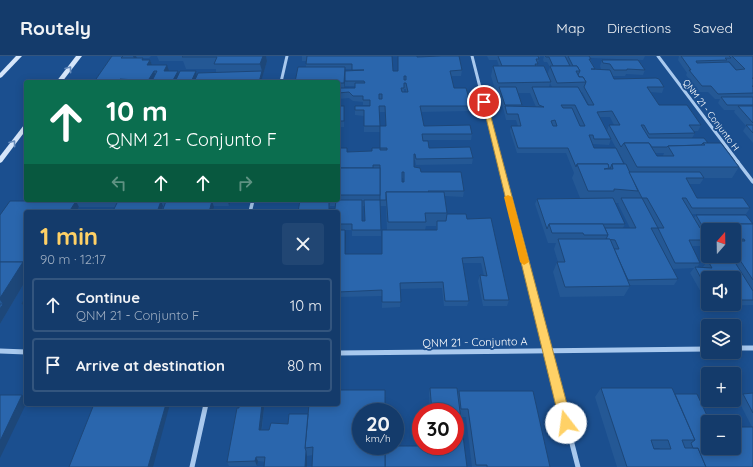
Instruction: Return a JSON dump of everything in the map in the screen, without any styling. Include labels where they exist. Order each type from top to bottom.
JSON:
[{"type":"main road","points":[[0,76],[19,56]]},
{"type":"main road","points":[[61,80],[79,56]]},
{"type":"main road","points":[[0,161],[24,129]]},
{"type":"street","points":[[281,80],[287,56]]},
{"type":"street","points":[[472,56],[578,467]]},
{"type":"street","name":"QNM 21 - Conjunto H","points":[[658,56],[753,182]]},
{"type":"street","points":[[741,348],[753,348]]},
{"type":"street","name":"QNM 21 - Conjunto A","points":[[340,353],[701,349]]},
{"type":"street","points":[[0,351],[24,352]]},
{"type":"street","points":[[192,467],[206,406]]},
{"type":"building","points":[[112,56],[123,56],[121,58],[143,58],[142,60],[150,60],[147,65],[167,65],[164,71],[178,71],[173,80],[95,80]],"holes":[[[154,71],[157,71],[153,79],[149,79]]]},
{"type":"building","points":[[263,56],[260,64],[214,64],[217,57],[182,57]]},
{"type":"building","points":[[307,56],[392,56],[393,71],[398,71],[398,56],[459,56],[462,70],[450,71],[454,88],[466,88],[471,106],[420,106],[424,126],[470,125],[472,134],[422,134],[423,141],[428,141],[429,148],[470,147],[473,158],[416,159],[414,154],[414,167],[420,168],[421,172],[461,172],[464,191],[386,192],[386,200],[380,200],[380,165],[373,165],[373,168],[340,168],[340,148],[347,148],[347,152],[372,151],[372,148],[380,148],[380,126],[364,126],[364,110],[355,110],[355,106],[370,106],[370,100],[363,100],[363,96],[353,96],[349,92],[340,93],[340,88],[355,88],[355,83],[365,83],[364,81],[345,81],[345,71],[364,70],[352,70],[352,64],[306,64]],"holes":[[[404,83],[406,83],[408,92],[402,92],[401,88],[404,88]],[[379,94],[382,94],[382,99],[379,99]],[[379,106],[385,106],[386,126],[380,126]],[[380,148],[387,148],[387,150],[380,150]],[[402,172],[404,172],[404,182],[402,182]]]},
{"type":"building","points":[[498,56],[538,56],[539,59],[536,59],[538,64],[535,64],[536,66],[502,66]]},
{"type":"building","points":[[545,56],[565,56],[570,66],[553,66],[549,57]]},
{"type":"building","points":[[568,56],[589,56],[591,59],[589,59],[595,69],[591,69],[610,70],[614,79],[659,79],[664,87],[647,87],[659,105],[687,105],[701,125],[689,125],[695,133],[649,134],[644,125],[641,125],[649,138],[704,138],[708,143],[703,143],[701,145],[652,147],[649,143],[624,143],[621,147],[609,125],[620,125],[612,111],[597,112],[611,139],[594,139],[593,135],[589,135],[594,148],[616,148],[624,164],[612,164],[610,169],[608,164],[577,164],[576,167],[568,148],[518,148],[511,126],[521,126],[518,114],[507,114],[505,106],[544,107],[539,105],[532,87],[578,87],[588,105],[594,105],[584,87],[586,82],[583,77],[578,75],[580,71],[577,66],[573,66]],"holes":[[[561,105],[575,105],[585,126],[580,126],[572,108],[563,108]],[[555,120],[557,126],[553,126],[551,121]]]},
{"type":"building","points":[[681,56],[729,56],[731,58],[725,58],[727,60],[696,61],[697,63],[729,62],[736,70],[745,69],[732,56],[753,56],[753,93],[718,94],[711,86],[702,86],[689,70],[691,70]]},
{"type":"building","points":[[602,60],[638,60],[645,70],[614,70],[610,64],[603,63]]},
{"type":"building","points":[[493,66],[544,66],[551,82],[498,83]]},
{"type":"building","points":[[550,66],[577,66],[580,71],[576,71],[579,77],[583,77],[586,82],[557,83]]},
{"type":"building","points":[[298,67],[345,67],[344,83],[340,83],[340,80],[295,80]]},
{"type":"building","points":[[180,71],[196,71],[192,80],[176,80]]},
{"type":"building","points":[[262,71],[260,80],[195,80],[198,73]]},
{"type":"building","points":[[499,87],[516,87],[522,105],[505,105]]},
{"type":"building","points":[[721,97],[753,97],[753,105],[727,105]]},
{"type":"building","points":[[340,106],[344,106],[344,121],[340,121]]},
{"type":"building","points":[[738,106],[753,106],[753,123]]},
{"type":"building","points":[[746,125],[753,125],[753,133]]},
{"type":"building","points":[[624,143],[649,143],[657,156],[674,156],[668,146],[721,143],[739,167],[637,167]]},
{"type":"building","points":[[577,164],[608,164],[609,168],[604,169],[613,169],[612,164],[626,164],[638,191],[614,189],[614,191],[588,191]]},
{"type":"building","points":[[340,168],[380,168],[380,195],[340,195]]},
{"type":"building","points":[[629,172],[700,172],[704,178],[686,178],[697,198],[743,198],[750,208],[692,208],[686,198],[682,198],[701,228],[701,240],[689,240],[700,263],[675,263],[658,228],[664,228],[647,198],[642,198]]},
{"type":"building","points":[[386,192],[444,192],[447,213],[425,213],[426,222],[388,222]]},
{"type":"building","points":[[613,198],[625,224],[549,224],[547,229],[537,199]]},
{"type":"building","points":[[621,198],[642,198],[658,228],[651,228],[678,279],[628,280],[614,249],[619,249],[615,240],[606,239],[608,235],[605,228],[636,228]]},
{"type":"building","points":[[340,200],[362,200],[362,221],[365,221],[364,200],[380,200],[381,230],[352,230],[352,224],[340,224],[340,210],[298,210],[300,202],[329,202],[329,209],[335,209],[336,202],[340,202]]},
{"type":"building","points":[[10,201],[75,202],[70,210],[24,210],[24,263],[23,262],[0,262],[0,215]]},
{"type":"building","points":[[118,202],[161,202],[158,210],[114,210]]},
{"type":"building","points":[[166,202],[212,202],[210,210],[163,210]]},
{"type":"building","points":[[447,214],[466,214],[467,219],[491,218],[509,300],[484,300],[480,275],[487,276],[483,257],[462,258],[469,301],[445,301],[443,282],[400,283],[401,302],[382,302],[382,290],[340,292],[340,230],[345,230],[345,254],[382,254],[382,230],[437,230],[437,221],[446,221]]},
{"type":"building","points":[[696,215],[746,215],[753,224],[701,224]]},
{"type":"building","points":[[549,224],[603,224],[608,235],[552,233]]},
{"type":"building","points":[[741,224],[753,224],[753,280],[741,262],[741,241],[745,241],[744,239],[741,239]]},
{"type":"building","points":[[558,239],[610,239],[630,286],[565,287],[557,262],[565,262]]},
{"type":"building","points":[[0,262],[23,262],[0,298]]},
{"type":"building","points":[[709,263],[735,263],[740,271],[701,271],[701,278],[695,267],[712,268]]},
{"type":"building","points":[[741,272],[753,291],[753,300],[741,300]]},
{"type":"building","points":[[430,388],[457,388],[459,403],[431,403]]},
{"type":"building","points":[[601,388],[672,388],[695,440],[682,440],[685,448],[698,448],[706,467],[627,467]],"holes":[[[651,440],[668,440],[671,449],[654,449]]]},
{"type":"building","points":[[340,390],[385,390],[385,403],[352,403],[352,455],[385,455],[385,467],[312,467],[313,447],[305,448],[309,406],[340,406]]},
{"type":"building","points":[[459,391],[533,391],[550,467],[487,467],[487,465],[476,465],[468,409],[464,409],[464,403],[460,403]]},
{"type":"building","points":[[753,393],[753,413],[743,394]]},
{"type":"building","points":[[675,394],[697,394],[701,403],[701,407],[703,407],[707,415],[701,415],[701,455],[741,455],[741,427],[753,427],[753,467],[706,467],[698,448],[693,448],[691,443],[695,440]]},
{"type":"building","points":[[0,395],[22,395],[0,441]]},
{"type":"building","points":[[93,406],[165,406],[148,467],[69,467]]},
{"type":"building","points":[[239,406],[262,406],[259,430],[269,430],[271,423],[288,424],[289,414],[308,414],[305,467],[264,467],[265,457],[256,457],[255,461],[227,462],[237,408],[239,408]]},
{"type":"building","points":[[464,443],[467,467],[385,467],[385,455],[404,455],[404,446],[412,446],[412,455],[464,455]]},
{"type":"slow traffic","points":[[508,197],[524,262]]},
{"type":"route","points":[[484,102],[566,423]]}]
